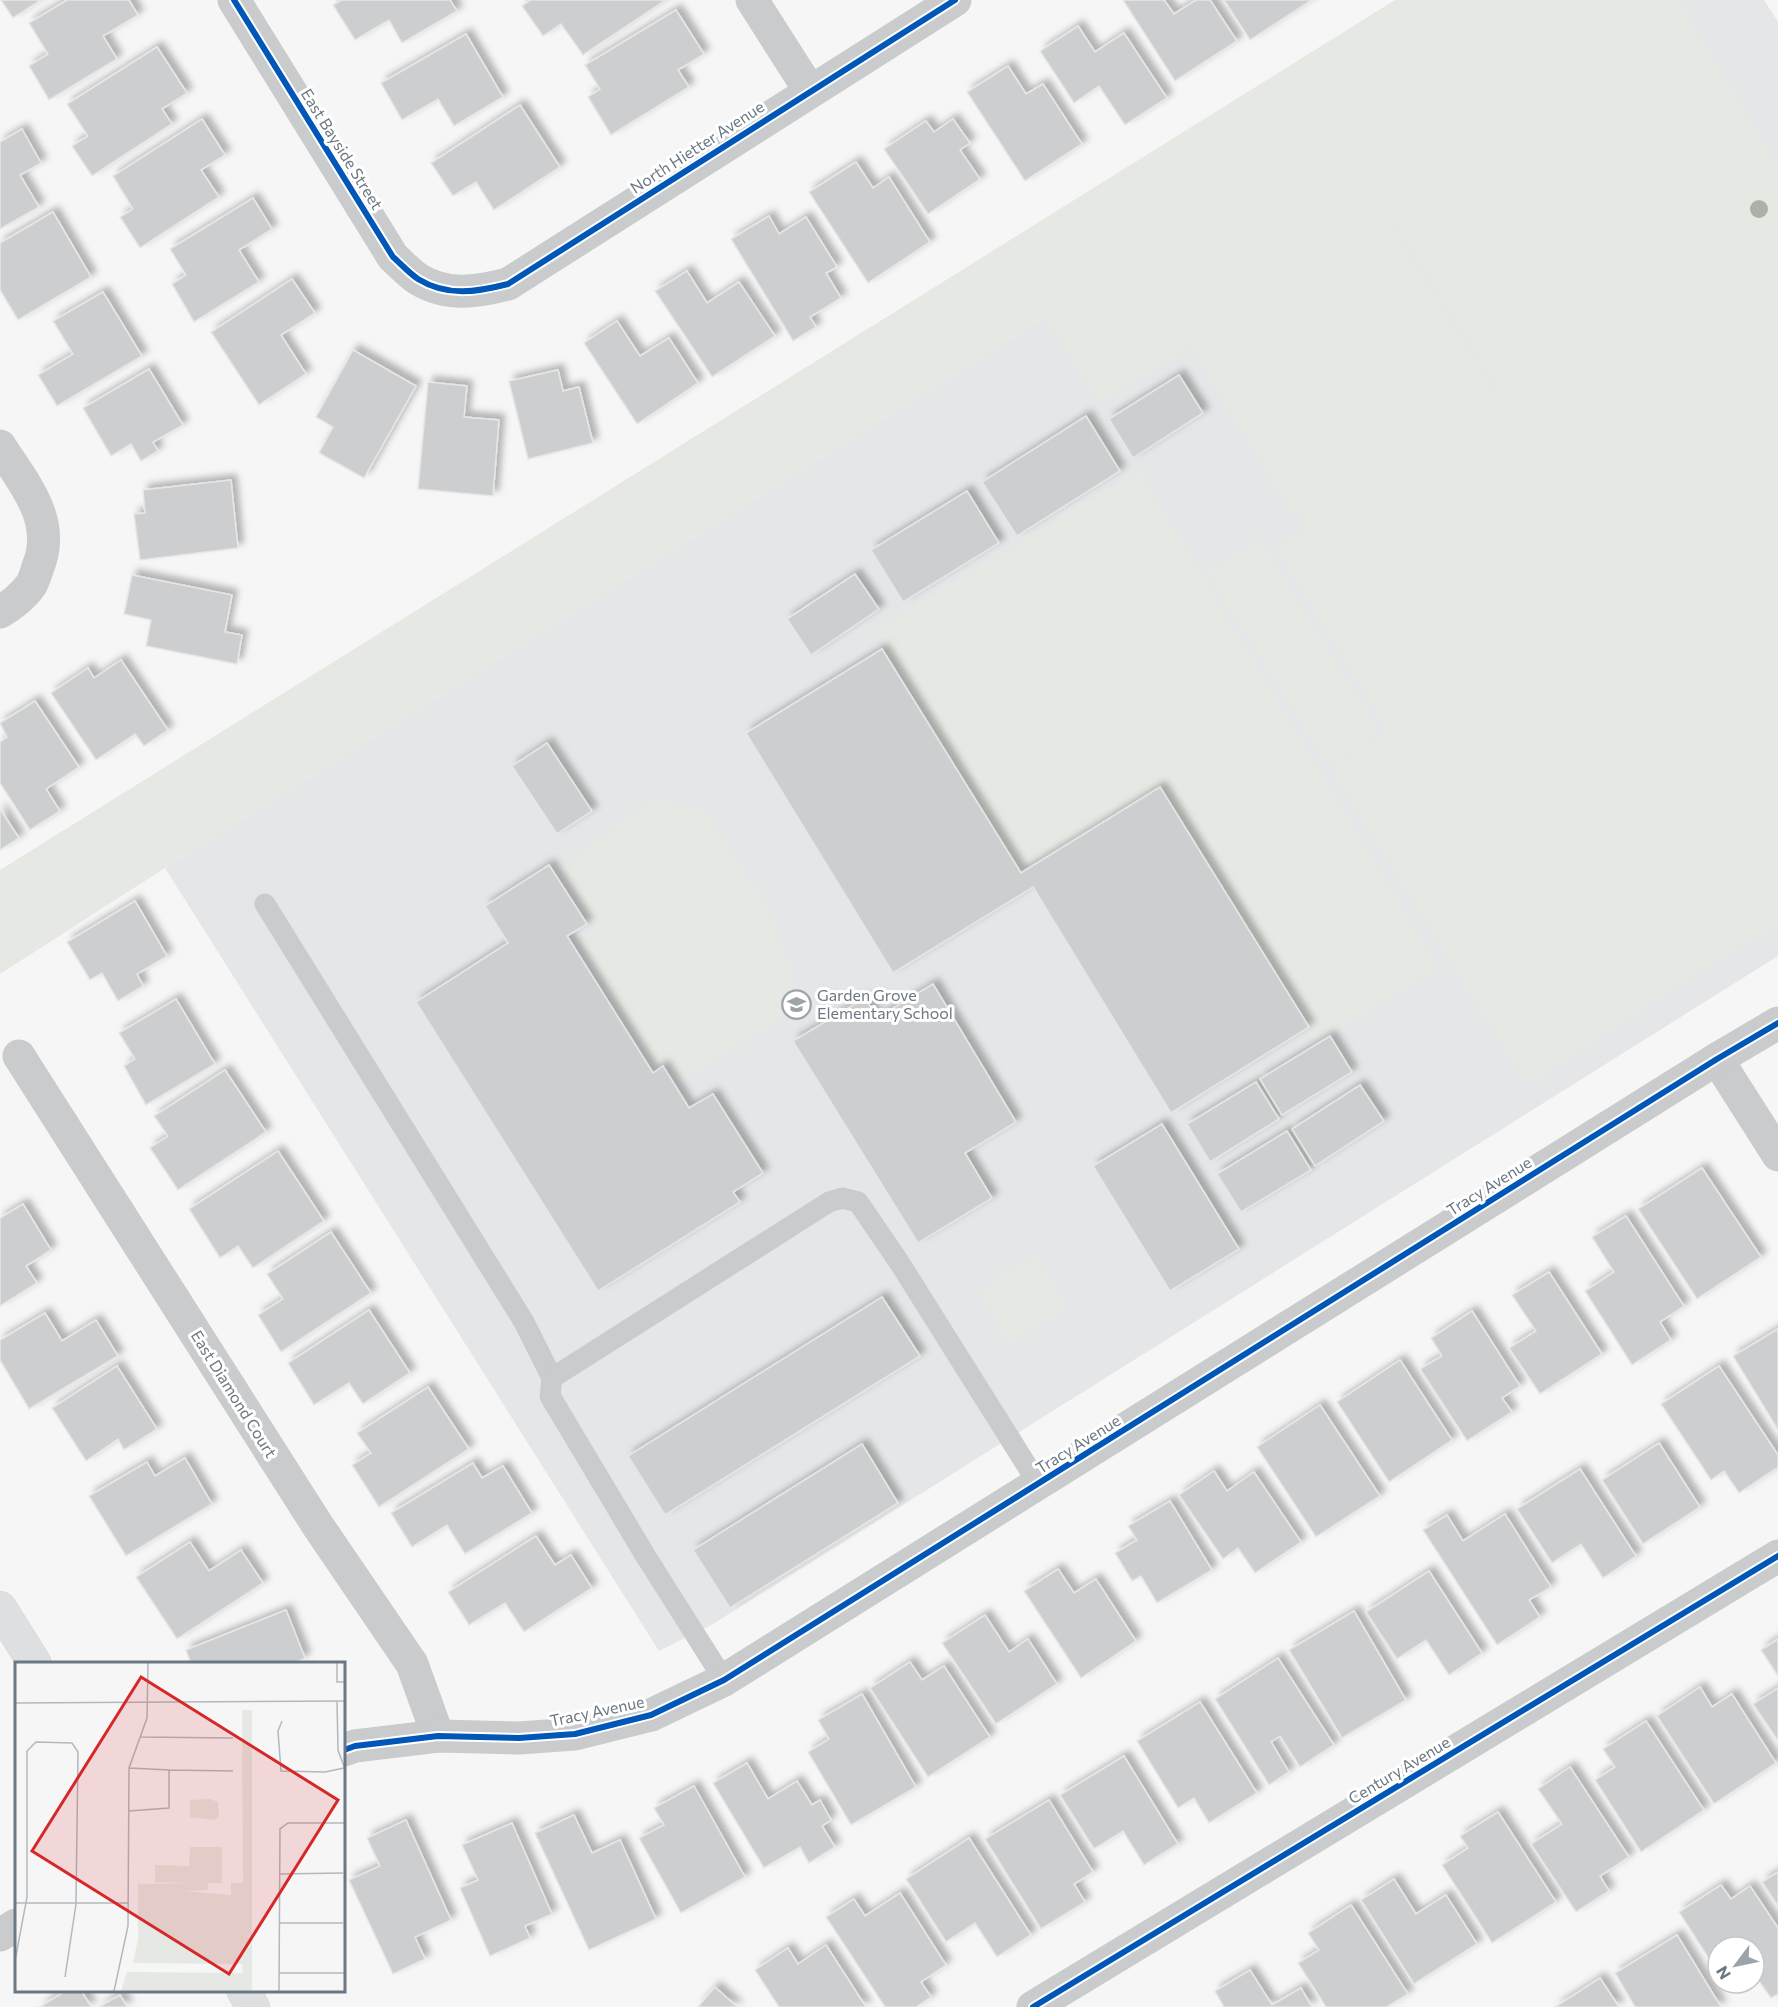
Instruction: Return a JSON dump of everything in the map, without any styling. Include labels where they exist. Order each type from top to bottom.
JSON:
[{"type":"main road","points":[[0,1608],[34,1662]]},
{"type":"main road","points":[[244,1992],[253,2007]]},
{"type":"street","name":"East Bayside Street","points":[[234,0],[393,257],[418,279],[446,291]]},
{"type":"street","points":[[752,0],[810,91]]},
{"type":"street","name":"North Hietter Avenue","points":[[446,291],[477,292],[508,284],[955,0]]},
{"type":"street","points":[[0,446],[33,497],[44,525],[43,554],[31,585],[9,607],[0,612]]},
{"type":"street","name":"Tracy Avenue","points":[[345,1750],[355,1746],[438,1736],[519,1738],[574,1734],[651,1715],[724,1680],[1778,1023]]},
{"type":"street","name":"East Diamond Court","points":[[20,1056],[318,1526],[412,1664],[438,1736]]},
{"type":"street","points":[[1717,1059],[1778,1155]]},
{"type":"street","name":"Century Avenue","points":[[1033,2007],[1778,1556]]},
{"type":"street","points":[[0,1935],[15,1926]]},
{"type":"lane","points":[[266,904],[524,1322],[552,1378],[550,1396],[645,1555],[724,1680]]},
{"type":"lane","points":[[552,1378],[829,1202],[842,1198],[858,1202],[899,1262],[1039,1485]]},
{"type":"shaded area","points":[[1395,0],[1552,0],[165,868],[0,974],[0,870]]},
{"type":"shaded area","points":[[1552,0],[1764,0],[1778,22],[1778,956],[713,1624],[659,1651],[165,868]]},
{"type":"shaded area","points":[[1559,0],[1678,0],[1778,166],[1778,924],[1651,1003],[1531,1084],[1528,1079],[1525,1081],[1331,769],[1389,732],[1276,548],[1307,528],[1298,514],[1498,389],[1393,221],[1389,223],[1493,390],[1293,514],[1190,347],[1099,403],[1046,319]]},
{"type":"shaded area","points":[[1139,471],[1438,968],[1315,1043],[1160,785],[1020,870],[875,630]]},
{"type":"shaded area","points":[[1260,539],[1381,734],[1328,766],[1207,572]]},
{"type":"shaded area","points":[[656,797],[690,810],[706,812],[771,913],[803,1004],[678,1084],[665,1059],[656,1065],[580,941],[596,928],[562,867]]},
{"type":"shaded area","points":[[1035,1255],[1068,1308],[1010,1343],[978,1292]]},
{"type":"building","points":[[1,0],[41,0],[13,18]]},
{"type":"building","points":[[67,0],[129,0],[138,15],[103,36],[117,59],[49,100],[29,66],[48,54],[29,23]]},
{"type":"building","points":[[342,0],[450,0],[457,11],[402,43],[389,20],[355,40],[333,5]]},
{"type":"building","points":[[531,0],[666,0],[583,55],[561,24],[543,36],[522,6]]},
{"type":"building","points":[[1123,0],[1164,0],[1174,14],[1196,0],[1210,0],[1237,41],[1175,81]]},
{"type":"building","points":[[1224,0],[1312,0],[1250,40]]},
{"type":"building","points":[[676,10],[704,54],[678,70],[689,87],[611,135],[588,97],[600,89],[585,65]]},
{"type":"building","points":[[1078,26],[1095,52],[1124,33],[1167,98],[1125,125],[1099,86],[1074,103],[1040,51]]},
{"type":"building","points":[[466,34],[503,97],[454,126],[438,99],[402,120],[381,83]]},
{"type":"building","points":[[157,47],[187,93],[162,109],[172,124],[92,176],[72,146],[88,136],[67,104]]},
{"type":"building","points":[[1008,66],[1026,94],[1043,84],[1082,144],[1025,181],[967,92]]},
{"type":"building","points":[[520,105],[560,167],[494,210],[476,182],[453,196],[431,163]]},
{"type":"building","points":[[202,119],[225,155],[201,170],[219,197],[140,248],[120,217],[133,209],[113,176]]},
{"type":"building","points":[[953,119],[970,143],[960,150],[980,179],[928,214],[884,149],[926,121],[934,132]]},
{"type":"building","points":[[22,129],[41,163],[20,175],[39,207],[0,229],[0,142]]},
{"type":"building","points":[[856,162],[873,188],[889,177],[930,242],[868,283],[809,192]]},
{"type":"building","points":[[253,198],[272,229],[239,250],[259,282],[194,322],[172,284],[186,275],[170,249]]},
{"type":"building","points":[[53,212],[91,277],[18,320],[0,290],[0,243]]},
{"type":"building","points":[[769,216],[779,234],[806,217],[837,267],[826,273],[841,298],[810,317],[816,327],[793,341],[731,239]]},
{"type":"building","points":[[687,271],[707,303],[739,282],[775,336],[712,377],[655,291]]},
{"type":"building","points":[[292,279],[315,313],[281,335],[306,374],[259,405],[211,332]]},
{"type":"building","points":[[103,292],[142,356],[57,406],[38,375],[73,354],[53,321]]},
{"type":"building","points":[[617,321],[640,356],[669,338],[698,383],[637,424],[584,343]]},
{"type":"building","points":[[353,350],[416,386],[364,478],[319,453],[333,427],[316,417]]},
{"type":"building","points":[[149,369],[183,425],[153,442],[158,451],[141,461],[131,444],[111,456],[83,408]]},
{"type":"building","points":[[558,370],[563,391],[579,387],[593,443],[528,459],[509,381]]},
{"type":"building","points":[[1179,375],[1203,413],[1133,458],[1109,419]]},
{"type":"building","points":[[428,382],[467,386],[464,417],[499,420],[493,496],[418,489]]},
{"type":"building","points":[[1086,416],[1120,471],[1017,536],[982,482]]},
{"type":"building","points":[[231,480],[238,548],[140,560],[134,514],[145,513],[143,490]]},
{"type":"building","points":[[967,491],[999,543],[903,602],[871,550]]},
{"type":"building","points":[[855,574],[879,609],[811,655],[787,619]]},
{"type":"building","points":[[132,575],[232,595],[225,632],[242,635],[237,664],[146,646],[151,620],[124,614]]},
{"type":"building","points":[[882,649],[1021,873],[1160,787],[1309,1027],[1171,1113],[1033,887],[893,973],[746,733]]},
{"type":"building","points":[[121,660],[168,730],[144,746],[135,734],[96,760],[51,693],[88,668],[94,678]]},
{"type":"building","points":[[35,701],[79,767],[46,789],[60,811],[30,830],[0,783],[0,742],[7,737],[0,723]]},
{"type":"building","points":[[547,743],[592,811],[557,834],[512,766]]},
{"type":"building","points":[[0,809],[19,838],[0,850]]},
{"type":"building","points":[[549,865],[587,924],[567,936],[653,1073],[663,1066],[689,1108],[713,1094],[763,1173],[733,1192],[740,1202],[598,1291],[416,1002],[508,943],[485,906]]},
{"type":"building","points":[[135,901],[167,956],[137,974],[143,986],[118,1001],[102,973],[90,980],[67,942]]},
{"type":"building","points":[[933,984],[1016,1122],[965,1153],[992,1198],[918,1243],[793,1041],[865,998],[877,1018]]},
{"type":"building","points":[[176,999],[215,1064],[146,1105],[124,1066],[135,1059],[119,1033]]},
{"type":"building","points":[[1330,1036],[1352,1072],[1282,1115],[1260,1079]]},
{"type":"building","points":[[225,1070],[266,1132],[178,1190],[150,1148],[168,1136],[154,1116]]},
{"type":"building","points":[[1256,1082],[1279,1119],[1210,1162],[1187,1124]]},
{"type":"building","points":[[1360,1085],[1384,1121],[1315,1166],[1292,1129]]},
{"type":"building","points":[[1162,1124],[1239,1249],[1170,1291],[1093,1166]]},
{"type":"building","points":[[1287,1131],[1311,1170],[1241,1212],[1217,1174]]},
{"type":"building","points":[[278,1151],[324,1221],[253,1268],[238,1246],[220,1258],[189,1209]]},
{"type":"building","points":[[1702,1168],[1761,1257],[1697,1299],[1638,1209]]},
{"type":"building","points":[[23,1204],[51,1250],[26,1266],[37,1283],[0,1306],[0,1218]]},
{"type":"building","points":[[1626,1216],[1684,1306],[1660,1322],[1671,1340],[1632,1365],[1585,1291],[1614,1272],[1592,1237]]},
{"type":"building","points":[[331,1232],[371,1293],[281,1352],[258,1315],[283,1299],[267,1274]]},
{"type":"building","points":[[1549,1272],[1602,1354],[1540,1394],[1509,1348],[1536,1331],[1512,1295]]},
{"type":"building","points":[[882,1297],[920,1356],[665,1515],[628,1456]]},
{"type":"building","points":[[369,1310],[410,1373],[363,1404],[349,1383],[314,1405],[288,1363]]},
{"type":"building","points":[[1472,1311],[1520,1386],[1502,1398],[1512,1412],[1467,1441],[1420,1369],[1442,1356],[1431,1338]]},
{"type":"building","points":[[45,1313],[62,1341],[96,1320],[118,1356],[29,1409],[0,1360],[0,1340]]},
{"type":"building","points":[[1778,1329],[1778,1430],[1733,1356]]},
{"type":"building","points":[[1400,1360],[1452,1440],[1389,1482],[1337,1402]]},
{"type":"building","points":[[117,1366],[157,1429],[124,1450],[118,1439],[86,1461],[52,1408]]},
{"type":"building","points":[[1719,1366],[1778,1455],[1778,1467],[1739,1493],[1724,1471],[1711,1480],[1661,1404]]},
{"type":"building","points":[[428,1387],[469,1449],[379,1507],[352,1465],[371,1453],[357,1433]]},
{"type":"building","points":[[1320,1405],[1380,1496],[1316,1537],[1257,1447]]},
{"type":"building","points":[[1659,1443],[1700,1507],[1643,1544],[1602,1480]]},
{"type":"building","points":[[862,1444],[898,1503],[730,1608],[693,1550]]},
{"type":"building","points":[[185,1458],[212,1504],[126,1556],[89,1496],[147,1462],[155,1476]]},
{"type":"building","points":[[473,1463],[482,1478],[503,1466],[532,1513],[465,1554],[447,1525],[412,1547],[391,1513]]},
{"type":"building","points":[[1580,1469],[1636,1556],[1603,1578],[1581,1544],[1552,1563],[1517,1509]]},
{"type":"building","points":[[1214,1471],[1227,1491],[1254,1472],[1301,1542],[1255,1573],[1238,1548],[1223,1559],[1179,1495]]},
{"type":"building","points":[[1170,1501],[1212,1570],[1157,1603],[1141,1576],[1132,1581],[1115,1553],[1137,1540],[1128,1526]]},
{"type":"building","points":[[1505,1514],[1551,1587],[1529,1600],[1540,1617],[1497,1645],[1423,1530],[1447,1515],[1463,1541]]},
{"type":"building","points":[[536,1536],[555,1565],[571,1555],[592,1588],[524,1632],[505,1603],[469,1625],[448,1592]]},
{"type":"building","points":[[190,1542],[209,1571],[241,1550],[263,1583],[177,1639],[136,1577]]},
{"type":"building","points":[[1058,1569],[1074,1593],[1096,1579],[1136,1641],[1081,1678],[1024,1591]]},
{"type":"building","points":[[1429,1571],[1482,1653],[1449,1675],[1426,1640],[1397,1659],[1366,1612]]},
{"type":"building","points":[[286,1610],[305,1658],[296,1662],[190,1662],[186,1650]]},
{"type":"building","points":[[1354,1611],[1406,1700],[1342,1738],[1289,1650]]},
{"type":"building","points":[[985,1615],[1009,1652],[1028,1639],[1057,1684],[996,1724],[942,1643]]},
{"type":"building","points":[[1778,1639],[1778,1676],[1761,1650]]},
{"type":"building","points":[[1278,1658],[1334,1745],[1300,1767],[1280,1736],[1271,1742],[1289,1772],[1269,1785],[1215,1699]]},
{"type":"building","points":[[910,1662],[922,1680],[944,1666],[990,1737],[928,1777],[870,1688]]},
{"type":"building","points":[[1700,1687],[1712,1707],[1732,1694],[1776,1763],[1714,1804],[1657,1716]]},
{"type":"building","points":[[1778,1688],[1778,1741],[1753,1704]]},
{"type":"building","points":[[862,1694],[916,1787],[851,1825],[808,1752],[829,1739],[818,1720]]},
{"type":"building","points":[[1200,1702],[1257,1793],[1209,1823],[1194,1798],[1178,1808],[1137,1741]]},
{"type":"building","points":[[1646,1721],[1704,1810],[1641,1852],[1595,1780],[1615,1767],[1603,1749]]},
{"type":"building","points":[[1124,1756],[1178,1844],[1144,1865],[1123,1831],[1094,1849],[1060,1795]]},
{"type":"building","points":[[747,1763],[768,1799],[797,1781],[812,1805],[820,1800],[831,1820],[822,1826],[835,1847],[809,1863],[800,1847],[764,1868],[713,1783]]},
{"type":"building","points":[[1570,1767],[1629,1857],[1600,1876],[1609,1891],[1576,1912],[1531,1844],[1562,1824],[1538,1789]]},
{"type":"building","points":[[694,1786],[745,1877],[681,1913],[639,1838],[664,1825],[654,1808]]},
{"type":"building","points":[[1049,1800],[1093,1872],[1074,1884],[1085,1902],[1041,1929],[985,1839]]},
{"type":"building","points":[[1498,1812],[1556,1902],[1492,1943],[1442,1865],[1468,1848],[1460,1836]]},
{"type":"building","points":[[574,1815],[592,1853],[620,1840],[656,1919],[589,1950],[535,1833]]},
{"type":"building","points":[[406,1820],[451,1920],[415,1937],[425,1959],[393,1974],[349,1880],[380,1866],[367,1838]]},
{"type":"building","points":[[512,1823],[552,1914],[525,1926],[530,1938],[490,1956],[460,1888],[478,1880],[462,1845]]},
{"type":"building","points":[[969,1838],[1031,1935],[997,1957],[975,1923],[946,1942],[906,1879]]},
{"type":"building","points":[[1778,1872],[1778,1906],[1762,1882]]},
{"type":"building","points":[[1394,1879],[1416,1914],[1446,1895],[1477,1944],[1414,1984],[1361,1900]]},
{"type":"building","points":[[1721,1885],[1731,1899],[1750,1886],[1778,1928],[1778,1994],[1771,1998],[1766,1991],[1766,1935],[1706,1935],[1706,1954],[1679,1912]]},
{"type":"building","points":[[900,1893],[946,1965],[921,1982],[931,1997],[916,2007],[885,2007],[826,1917],[854,1899],[865,1916]]},
{"type":"building","points":[[1351,1905],[1408,1994],[1387,2007],[1326,2007],[1298,1963],[1319,1950],[1308,1933]]},
{"type":"building","points":[[1677,1935],[1706,1982],[1706,1995],[1714,1995],[1721,2007],[1635,2007],[1615,1973]]},
{"type":"building","points":[[826,1945],[866,2007],[779,2007],[755,1970],[788,1948],[798,1964]]},
{"type":"building","points":[[1250,1970],[1272,2005],[1301,1988],[1312,2007],[1224,2007],[1215,1991]]},
{"type":"building","points":[[1600,1978],[1619,2007],[1555,2007]]},
{"type":"building","points":[[715,1987],[737,2007],[698,2007]]},
{"type":"building","points":[[64,1992],[82,1992],[91,2007],[40,2007]]},
{"type":"building","points":[[120,1995],[127,2007],[99,2007]]},
{"type":"cycle path","points":[[234,0],[393,257],[415,277],[429,285],[451,291],[474,291],[508,284],[955,0]]},
{"type":"cycle path","points":[[345,1750],[355,1746],[438,1736],[519,1738],[575,1734],[651,1715],[724,1680],[1778,1023]]},
{"type":"cycle path","points":[[1033,2007],[1778,1556]]},
{"type":"place","name":"Garden Grove Elementary School","points":[[796,1004]]}]
